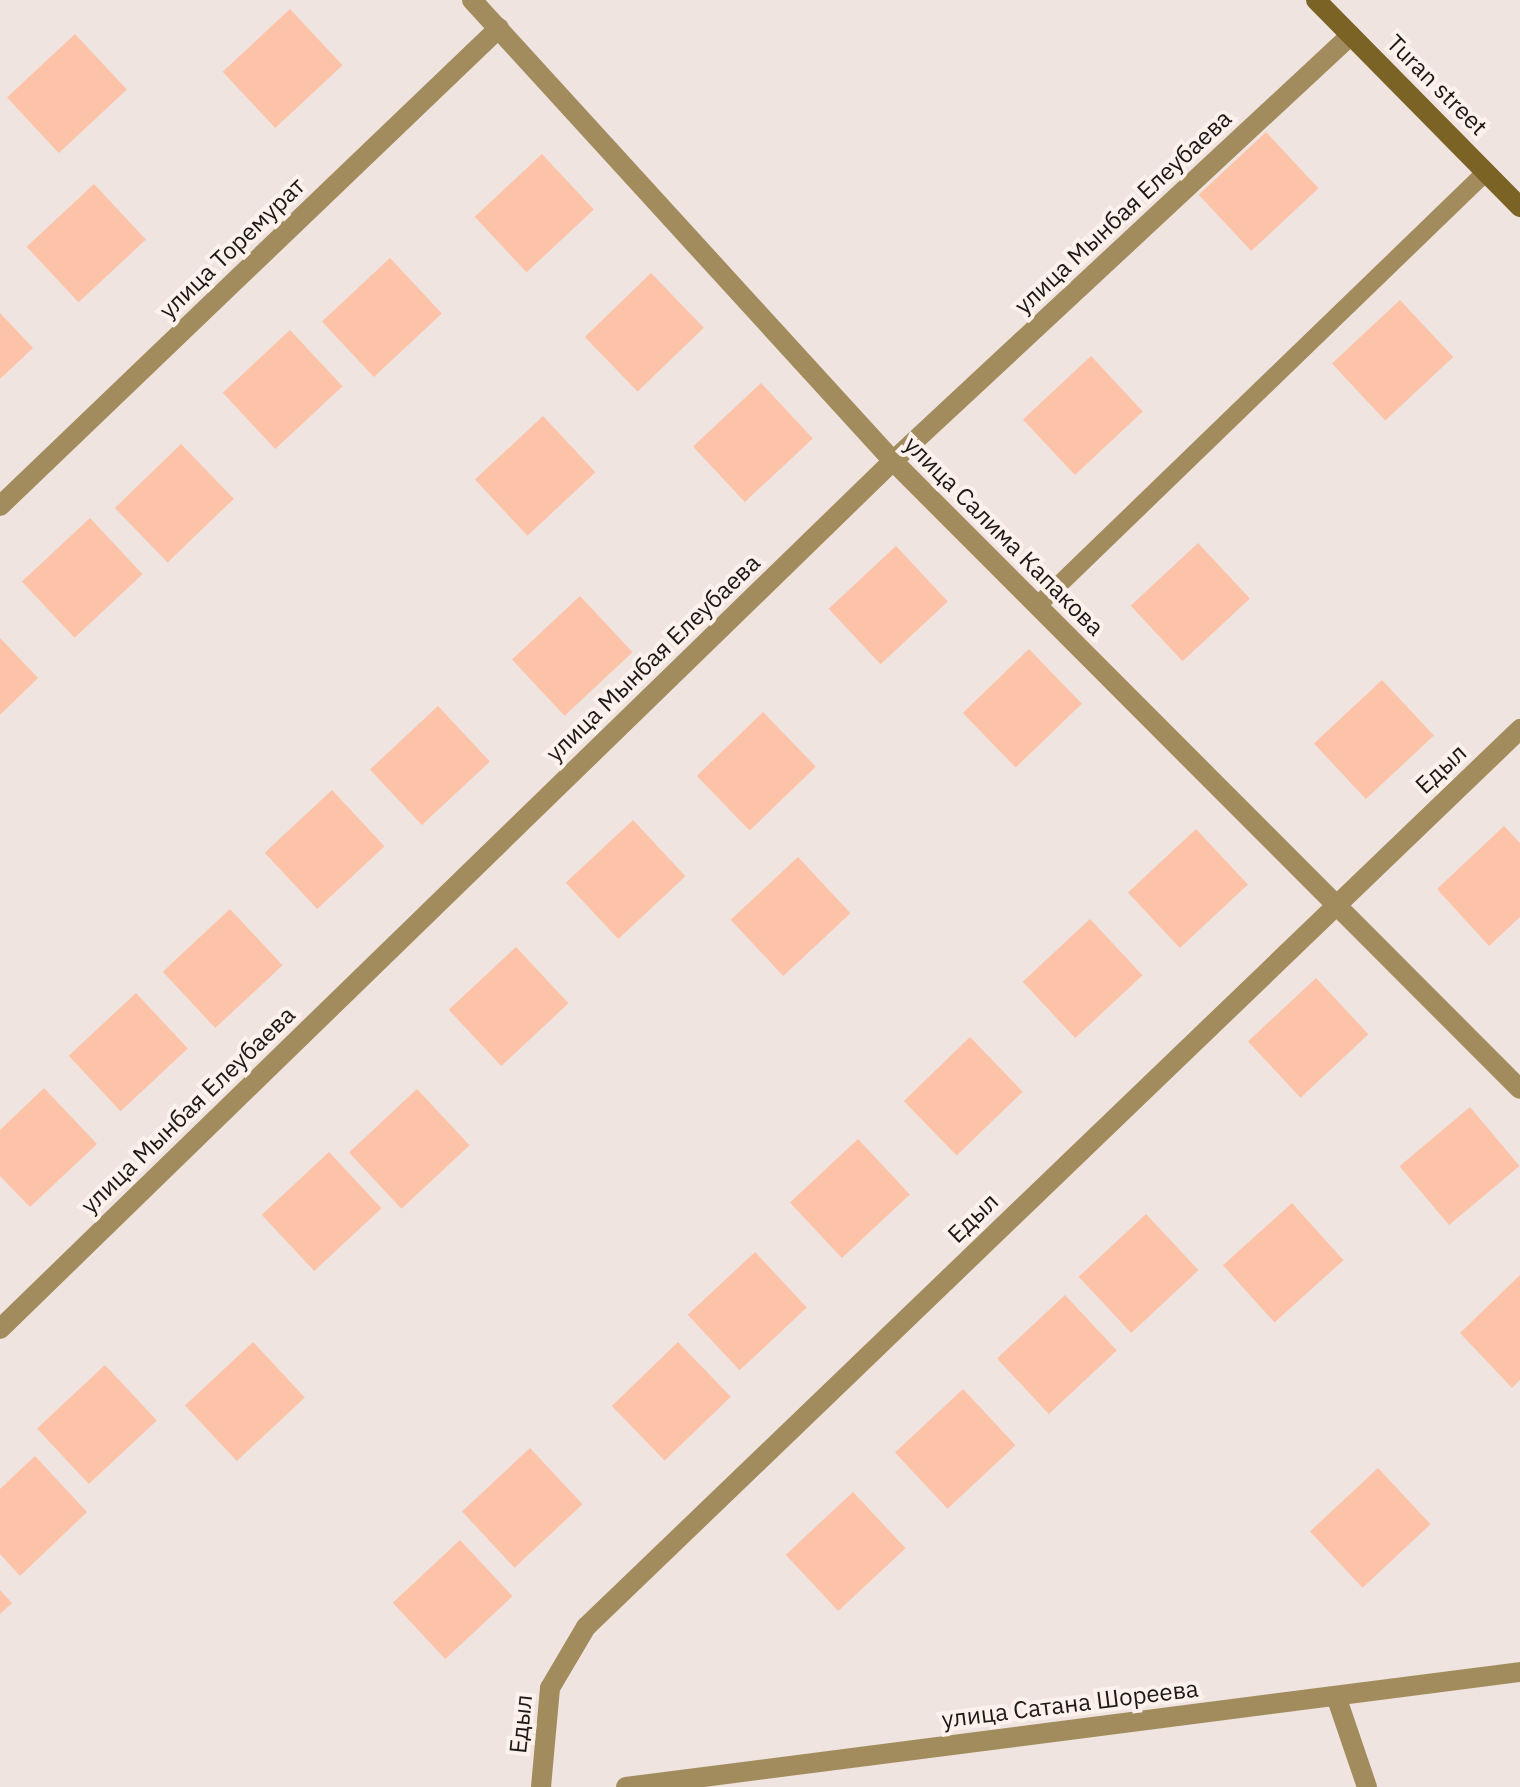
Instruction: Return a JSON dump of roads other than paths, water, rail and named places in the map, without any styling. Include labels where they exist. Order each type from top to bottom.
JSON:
[{"type":"street","name":"улица Салима Капакова","points":[[472,0],[893,461],[1520,1089]]},
{"type":"street","name":"Turan street","points":[[1316,0],[1520,207]]},
{"type":"street","name":"улица Торемурат","points":[[0,506],[499,28]]},
{"type":"street","name":"улица Мынбая Елеубаева","points":[[0,1329],[893,461],[1351,35]]},
{"type":"street","name":"Едыл","points":[[541,1787],[550,1688],[586,1627],[1520,729]]},
{"type":"street","name":"улица Сатана Шореева","points":[[626,1787],[1520,1672]]},
{"type":"street","points":[[1336,1696],[1367,1787]]},
{"type":"lane","points":[[1037,606],[1486,172]]}]
